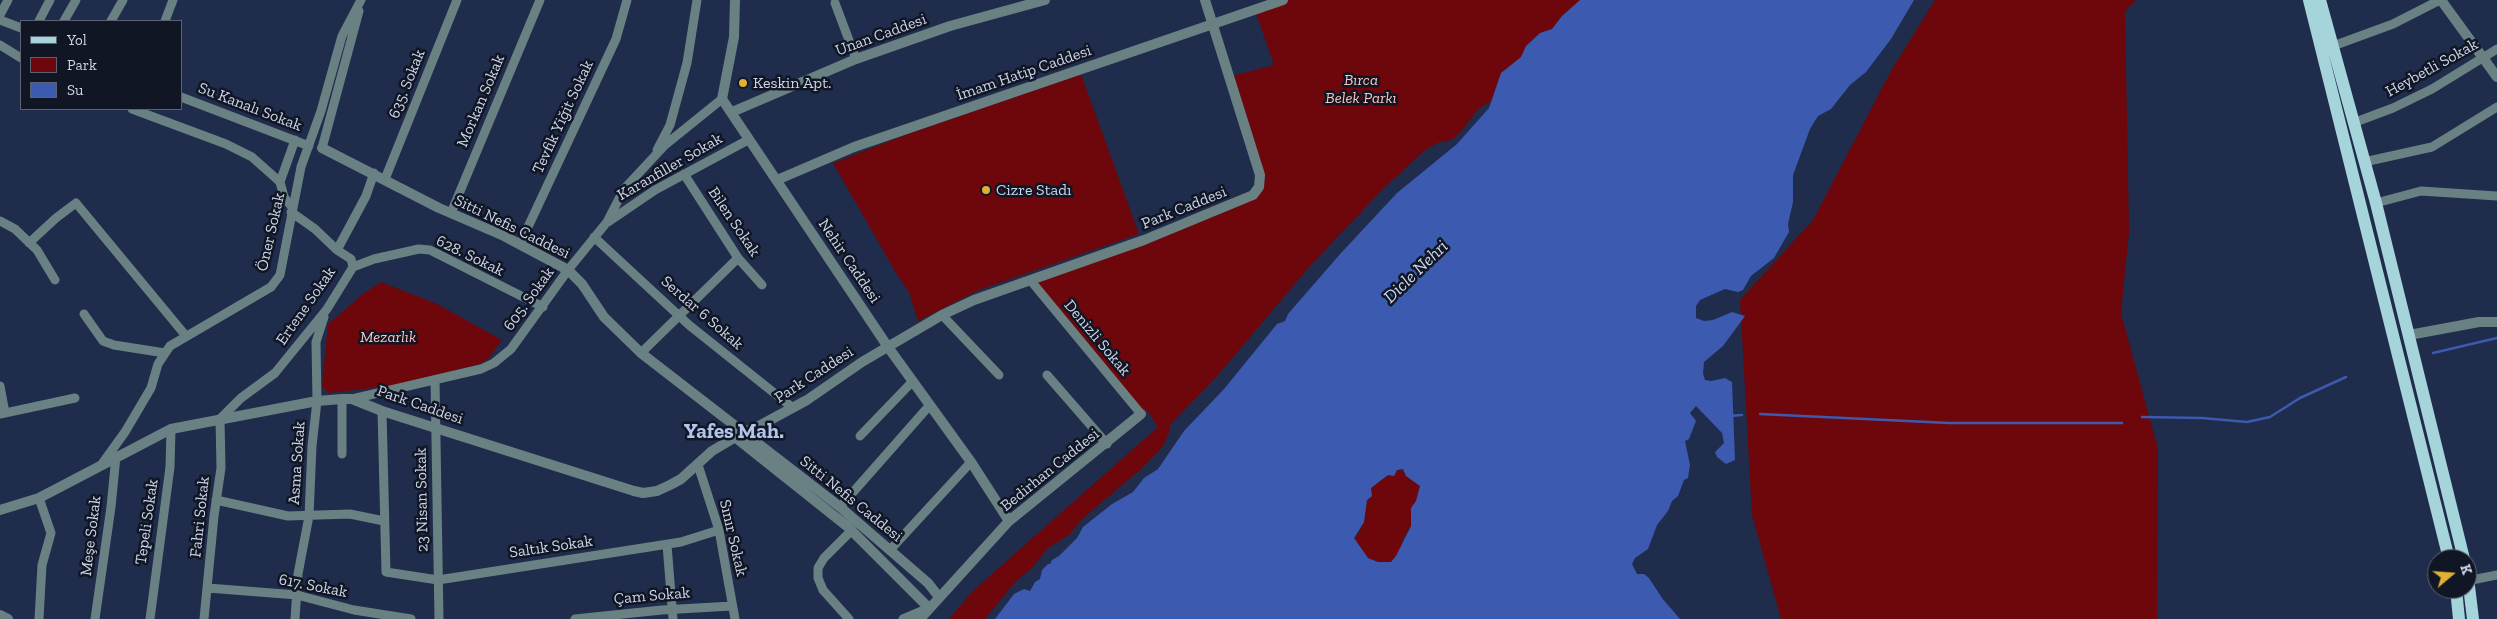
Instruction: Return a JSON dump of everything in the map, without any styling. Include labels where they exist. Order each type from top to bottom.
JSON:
[{"type":"main road","points":[[2308,0],[2447,549]]},
{"type":"main road","points":[[2320,0],[2376,202],[2462,549]]},
{"type":"main road","points":[[2457,599],[2459,619]]},
{"type":"main road","points":[[2471,599],[2473,619]]},
{"type":"street","points":[[0,15],[8,0]]},
{"type":"street","points":[[40,20],[50,0]]},
{"type":"street","points":[[65,20],[76,0]]},
{"type":"street","points":[[112,20],[123,0]]},
{"type":"street","points":[[165,20],[173,0]]},
{"type":"street","points":[[322,148],[362,0]]},
{"type":"street","name":"Öner Sokak","points":[[102,464],[126,432],[146,395],[158,364],[170,346],[272,287],[280,275],[291,210],[309,146],[342,36],[362,0]]},
{"type":"street","name":"635. Sokak","points":[[385,179],[458,0]]},
{"type":"street","name":"Morkan Sokak","points":[[450,213],[540,0]]},
{"type":"street","name":"Tevfik Yiğit Sokak","points":[[520,244],[616,39],[627,0]]},
{"type":"street","points":[[652,159],[670,125],[687,63],[697,0]]},
{"type":"street","points":[[722,99],[734,37],[735,0]]},
{"type":"street","name":"Unan Caddesi","points":[[732,112],[856,59],[950,26],[1045,0]]},
{"type":"street","name":"Park Caddesi","points":[[0,510],[39,498],[171,428],[317,401],[347,399],[643,493],[656,491],[682,479],[712,451],[793,408],[942,315],[974,300],[1171,230],[1239,203],[1258,191],[1260,175],[1205,0]]},
{"type":"street","name":"İmam Hatip Caddesi","points":[[777,180],[854,147],[1283,0]]},
{"type":"street","points":[[2333,46],[2392,24],[2441,0],[2497,77]]},
{"type":"street","points":[[835,3],[856,59]]},
{"type":"street","points":[[0,20],[20,28]]},
{"type":"street","points":[[0,45],[20,57]]},
{"type":"street","name":"Heybetli Sokak","points":[[2353,123],[2393,108],[2432,89],[2497,49]]},
{"type":"street","name":"Su Kanalı Sokak","points":[[182,97],[309,146]]},
{"type":"street","name":"605. Sokak","points":[[347,399],[481,369],[494,363],[511,349],[543,308],[568,270],[608,222],[624,189],[665,145],[722,99]]},
{"type":"street","name":"Nehir Caddesi","points":[[722,99],[888,347],[971,462],[1009,521]]},
{"type":"street","points":[[2364,162],[2432,147],[2497,107]]},
{"type":"street","points":[[135,110],[226,144],[252,157],[280,182],[284,197],[291,210]]},
{"type":"street","points":[[280,182],[295,140]]},
{"type":"street","name":"Karanfiller Sokak","points":[[608,222],[654,190],[748,140]]},
{"type":"street","name":"Sitti Nefis Caddesi","points":[[322,148],[450,213],[520,244],[568,270],[582,284],[604,316],[641,353],[739,435],[840,507],[928,583],[939,596]]},
{"type":"street","points":[[337,250],[366,196],[374,174]]},
{"type":"street","name":"Bilen Sokak","points":[[684,174],[738,258],[762,285]]},
{"type":"street","points":[[2376,202],[2421,191],[2497,196]]},
{"type":"street","points":[[29,243],[56,218],[76,203],[186,336]]},
{"type":"street","name":"Ertene Sokak","points":[[220,419],[240,398],[275,373],[327,310],[353,267],[351,259],[337,250],[291,210]]},
{"type":"street","points":[[0,221],[15,229],[37,250],[55,280]]},
{"type":"street","name":"Serdar 6 Sokak","points":[[594,237],[679,315],[793,408]]},
{"type":"street","name":"628. Sokak","points":[[353,267],[374,258],[419,249],[430,250],[543,308]]},
{"type":"street","points":[[641,353],[738,258]]},
{"type":"street","name":"Denizli Sokak","points":[[1031,281],[1141,414]]},
{"type":"street","name":"Asma Sokak","points":[[294,619],[298,574],[309,516],[312,446],[317,401],[316,342],[327,310]]},
{"type":"street","points":[[84,314],[103,341],[114,345],[165,353]]},
{"type":"street","points":[[942,315],[999,376]]},
{"type":"street","points":[[2409,335],[2480,322],[2497,322]]},
{"type":"street","points":[[1047,374],[1107,444]]},
{"type":"street","name":"23 Nisan Sokak","points":[[435,380],[439,619]]},
{"type":"street","points":[[860,436],[912,382]]},
{"type":"street","points":[[0,386],[2,414],[75,398]]},
{"type":"street","points":[[342,454],[347,399]]},
{"type":"street","points":[[840,507],[929,406]]},
{"type":"street","points":[[216,500],[288,516],[350,514],[384,522],[382,411]]},
{"type":"street","name":"Bedirhan Caddesi","points":[[920,619],[1009,521],[1037,496],[1107,444],[1141,414]]},
{"type":"street","name":"Fahri Sokak","points":[[204,619],[221,468],[220,419]]},
{"type":"street","name":"Tepeli Sokak","points":[[150,619],[170,466],[171,428]]},
{"type":"street","points":[[739,435],[852,530],[929,608],[903,619]]},
{"type":"street","name":"Meşe Sokak","points":[[95,619],[112,507],[116,456]]},
{"type":"street","points":[[890,550],[971,462]]},
{"type":"street","name":"Sınır Sokak","points":[[698,465],[719,530],[735,619]]},
{"type":"street","points":[[39,498],[51,533],[42,565],[39,619]]},
{"type":"street","name":"Saltık Sokak","points":[[384,522],[386,572],[438,580],[667,545],[719,530]]},
{"type":"street","points":[[848,619],[823,590],[818,578],[818,568],[824,558],[852,530]]},
{"type":"street","points":[[667,545],[673,619]]},
{"type":"street","points":[[2477,577],[2497,576]]},
{"type":"street","name":"617. Sokak","points":[[208,588],[297,595],[354,610],[411,619]]},
{"type":"street","name":"Çam Sokak","points":[[575,619],[673,609],[732,606]]},
{"type":"street","points":[[0,615],[8,619]]},
{"type":"green space","name":"Bırca Belek Parkı","points":[[1283,0],[1580,0],[1552,29],[1543,32],[1526,46],[1522,57],[1501,73],[1493,100],[1478,109],[1460,133],[1451,140],[1437,143],[1424,151],[1382,190],[1310,266],[1218,375],[1169,426],[1170,431],[1163,446],[1141,469],[1082,519],[1070,534],[1047,549],[1032,568],[1015,582],[985,619],[949,619],[972,592],[1158,427],[1147,410],[1141,414],[1031,281],[1116,251],[1259,187],[1228,77],[1274,65],[1255,10]]},
{"type":"green space","points":[[1935,0],[2136,0],[2125,11],[2129,232],[2121,313],[2158,449],[2157,619],[1781,619],[1752,515],[1740,300],[1813,220],[1892,69]]},
{"type":"green space","name":"Cizre Stadı","points":[[1081,74],[1139,234],[979,290],[918,321],[909,292],[896,273],[833,163],[908,134]]},
{"type":"green space","name":"Mezarlık","points":[[381,282],[437,304],[502,340],[488,359],[480,364],[391,386],[328,393],[322,386],[328,324],[363,294]]},
{"type":"green space","points":[[1400,469],[1420,487],[1416,501],[1411,508],[1411,526],[1403,539],[1400,551],[1391,562],[1378,562],[1368,558],[1354,541],[1364,522],[1371,488]]},
{"type":"water","name":"Dicle Nehri","points":[[1580,0],[1914,0],[1891,39],[1866,72],[1850,85],[1831,109],[1818,116],[1810,129],[1793,175],[1793,202],[1788,224],[1789,232],[1774,258],[1751,276],[1743,290],[1738,292],[1725,289],[1700,300],[1696,306],[1696,318],[1704,321],[1713,320],[1732,312],[1745,316],[1723,346],[1704,362],[1703,373],[1705,380],[1711,381],[1725,378],[1732,382],[1735,460],[1726,464],[1717,457],[1715,452],[1724,443],[1722,433],[1696,406],[1690,413],[1696,421],[1689,439],[1685,441],[1690,465],[1688,478],[1684,480],[1678,496],[1672,501],[1668,511],[1657,525],[1648,549],[1635,558],[1632,564],[1637,574],[1644,574],[1649,578],[1662,598],[1680,619],[995,619],[1014,594],[1024,589],[1030,591],[1035,582],[1040,579],[1042,570],[1077,538],[1083,527],[1112,504],[1133,492],[1144,478],[1158,469],[1184,431],[1224,389],[1277,324],[1285,321],[1288,314],[1341,253],[1397,193],[1457,144],[1489,108],[1501,73],[1521,57],[1526,46],[1540,33],[1552,29],[1562,16]],"holes":[[[1403,469],[1406,476],[1420,486],[1416,501],[1411,508],[1411,526],[1391,562],[1378,562],[1368,558],[1354,538],[1364,522],[1367,500],[1372,496],[1371,488],[1388,475],[1394,476],[1397,470]]]},
{"type":"waterway","points":[[2433,353],[2497,338]]},
{"type":"waterway","points":[[2142,417],[2202,418],[2247,422],[2270,417],[2300,398],[2346,377]]},
{"type":"waterway","points":[[1760,414],[1949,423],[2122,423]]},
{"type":"waterway","points":[[1729,416],[1742,415]]},
{"type":"place","name":"Keskin Apt.","points":[[743,83]]},
{"type":"place","name":"Cizre Stadı","points":[[986,190]]},
{"type":"district","name":"Yafes Mah.","points":[[734,432]]}]
